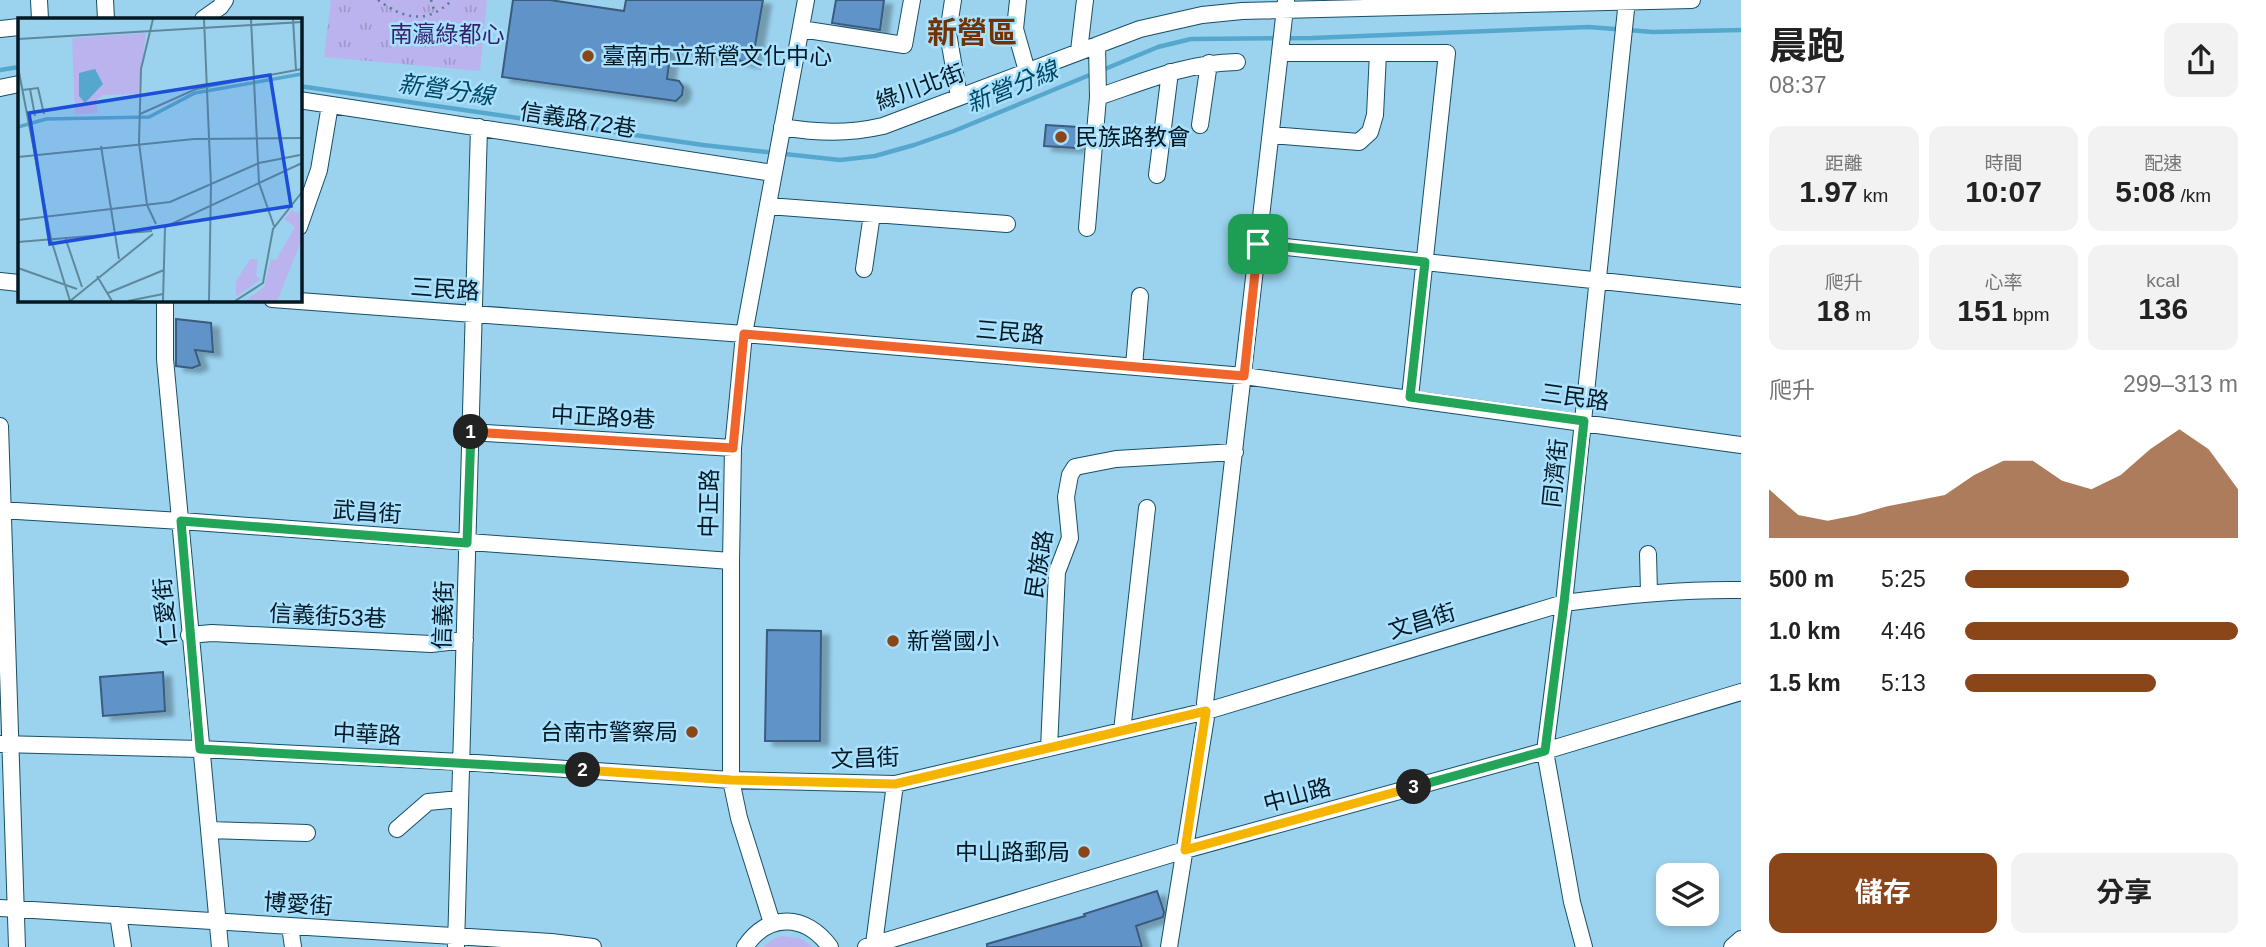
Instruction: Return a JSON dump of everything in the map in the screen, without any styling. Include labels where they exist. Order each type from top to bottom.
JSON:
[{"type":"street","points":[[39,0],[40,18]]},
{"type":"street","points":[[105,0],[106,18]]},
{"type":"street","points":[[204,18],[225,0]]},
{"type":"street","name":"中正路","points":[[772,923],[739,818],[731,780],[730,561],[733,448],[744,334],[806,0]]},
{"type":"street","points":[[801,29],[904,45],[912,0]]},
{"type":"street","points":[[953,0],[948,33],[959,97]]},
{"type":"street","points":[[1018,0],[1015,29],[1027,71]]},
{"type":"street","points":[[1079,51],[1085,0]]},
{"type":"street","name":"同濟街","points":[[1584,947],[1572,902],[1545,751],[1584,421],[1627,0]]},
{"type":"street","name":"綠川北街","points":[[781,132],[856,132],[883,126],[1079,51],[1097,52],[1140,29],[1202,15],[1404,4],[1692,0]]},
{"type":"street","points":[[1169,947],[1206,711],[1284,12]]},
{"type":"street","points":[[0,29],[18,27]]},
{"type":"street","points":[[1087,228],[1098,90],[1097,52]]},
{"type":"street","points":[[1280,53],[1447,53],[1410,397]]},
{"type":"street","points":[[1270,135],[1359,142],[1370,132],[1376,115],[1378,53]]},
{"type":"street","points":[[1098,90],[1209,62],[1237,62]]},
{"type":"street","points":[[1200,125],[1209,62]]},
{"type":"street","points":[[1157,174],[1170,72]]},
{"type":"street","points":[[0,88],[18,84]]},
{"type":"street","name":"信義路72巷","points":[[301,100],[774,169]]},
{"type":"street","points":[[301,221],[319,170],[330,105]]},
{"type":"street","name":"信義街","points":[[456,942],[479,127]]},
{"type":"street","points":[[768,206],[1007,224]]},
{"type":"street","points":[[864,269],[872,214]]},
{"type":"street","points":[[1258,244],[1741,296]]},
{"type":"street","points":[[0,281],[18,282]]},
{"type":"street","points":[[1134,366],[1140,296]]},
{"type":"street","name":"仁愛街","points":[[164,301],[165,359],[220,947]]},
{"type":"street","name":"三民路","points":[[301,301],[744,334],[1244,376],[1584,421],[1741,445]]},
{"type":"street","points":[[0,426],[7,909],[17,947]]},
{"type":"street","name":"中正路9巷","points":[[470,432],[733,448]]},
{"type":"street","name":"民族路","points":[[1049,748],[1057,572],[1070,538],[1066,497],[1070,475],[1075,467],[1116,459],[1235,452]]},
{"type":"street","points":[[1122,731],[1147,508]]},
{"type":"street","name":"武昌街","points":[[2,510],[730,561]]},
{"type":"street","points":[[1648,554],[1649,593]]},
{"type":"street","name":"文昌街","points":[[731,780],[895,784],[1206,711],[1564,603],[1649,593],[1741,590]]},
{"type":"street","name":"信義街53巷","points":[[190,635],[212,633],[431,644],[465,640]]},
{"type":"street","name":"中山路","points":[[870,946],[1185,850],[1545,751],[1741,692]]},
{"type":"street","name":"中華路","points":[[4,744],[200,749],[461,762],[731,780]]},
{"type":"street","points":[[870,946],[895,784]]},
{"type":"street","points":[[397,829],[428,802],[460,799]]},
{"type":"street","points":[[209,830],[307,833]]},
{"type":"street","name":"博愛街","points":[[7,909],[216,920],[456,942],[593,947]]},
{"type":"street","points":[[118,915],[123,947]]},
{"type":"street","points":[[745,947],[753,935],[772,923],[799,923],[822,936],[830,947]]},
{"type":"street","points":[[290,926],[293,947]]},
{"type":"street","points":[[1732,947],[1741,939]]},
{"type":"path","points":[[378,0],[390,9],[421,17],[435,13],[452,0]]},
{"type":"path","points":[[431,0],[435,13]]},
{"type":"green space","name":"南瀛綠都心","points":[[331,0],[487,0],[480,71],[324,57]]},
{"type":"green space","points":[[781,936],[800,938],[813,947],[763,947]]},
{"type":"building","name":"臺南市立新營文化中心","points":[[513,0],[550,0],[624,11],[626,0],[763,0],[752,63],[671,48],[667,79],[679,81],[683,87],[682,95],[676,101],[502,77]]},
{"type":"building","points":[[836,0],[884,0],[880,30],[832,23]]},
{"type":"building","name":"民族路教會","points":[[1046,125],[1078,127],[1076,148],[1044,146]]},
{"type":"building","points":[[176,319],[211,323],[213,352],[195,350],[200,365],[192,368],[176,366]]},
{"type":"building","points":[[767,630],[821,631],[820,741],[765,741]]},
{"type":"building","points":[[163,672],[165,711],[103,716],[100,677]]},
{"type":"building","points":[[1157,891],[1163,917],[1136,926],[1142,947],[987,947],[987,944],[1085,916],[1084,914]]},
{"type":"waterway","name":"新營分線","points":[[1100,71],[1158,47],[1191,39],[1312,38],[1589,27],[1653,32],[1741,30]]},
{"type":"waterway","name":"新營分線","points":[[0,70],[18,67]]},
{"type":"waterway","name":"新營分線","points":[[301,86],[703,145],[840,160],[875,156],[914,145],[1092,74]]},
{"type":"place","name":"臺南市立新營文化中心","points":[[588,56]]},
{"type":"place","name":"民族路教會","points":[[1061,137]]},
{"type":"place","name":"新營國小","points":[[893,641]]},
{"type":"place","name":"台南市警察局","points":[[692,732]]},
{"type":"place","name":"中山路郵局","points":[[1084,852]]},
{"type":"district","name":"新營區","points":[[972,33]]},
{"type":"route","points":[[1258,244],[1425,262],[1410,397],[1584,421],[1545,751],[1185,850],[1206,711],[895,784],[731,780],[461,762],[200,749],[181,521],[467,543],[470,432],[733,448],[744,334],[1244,376],[1258,244]]}]
